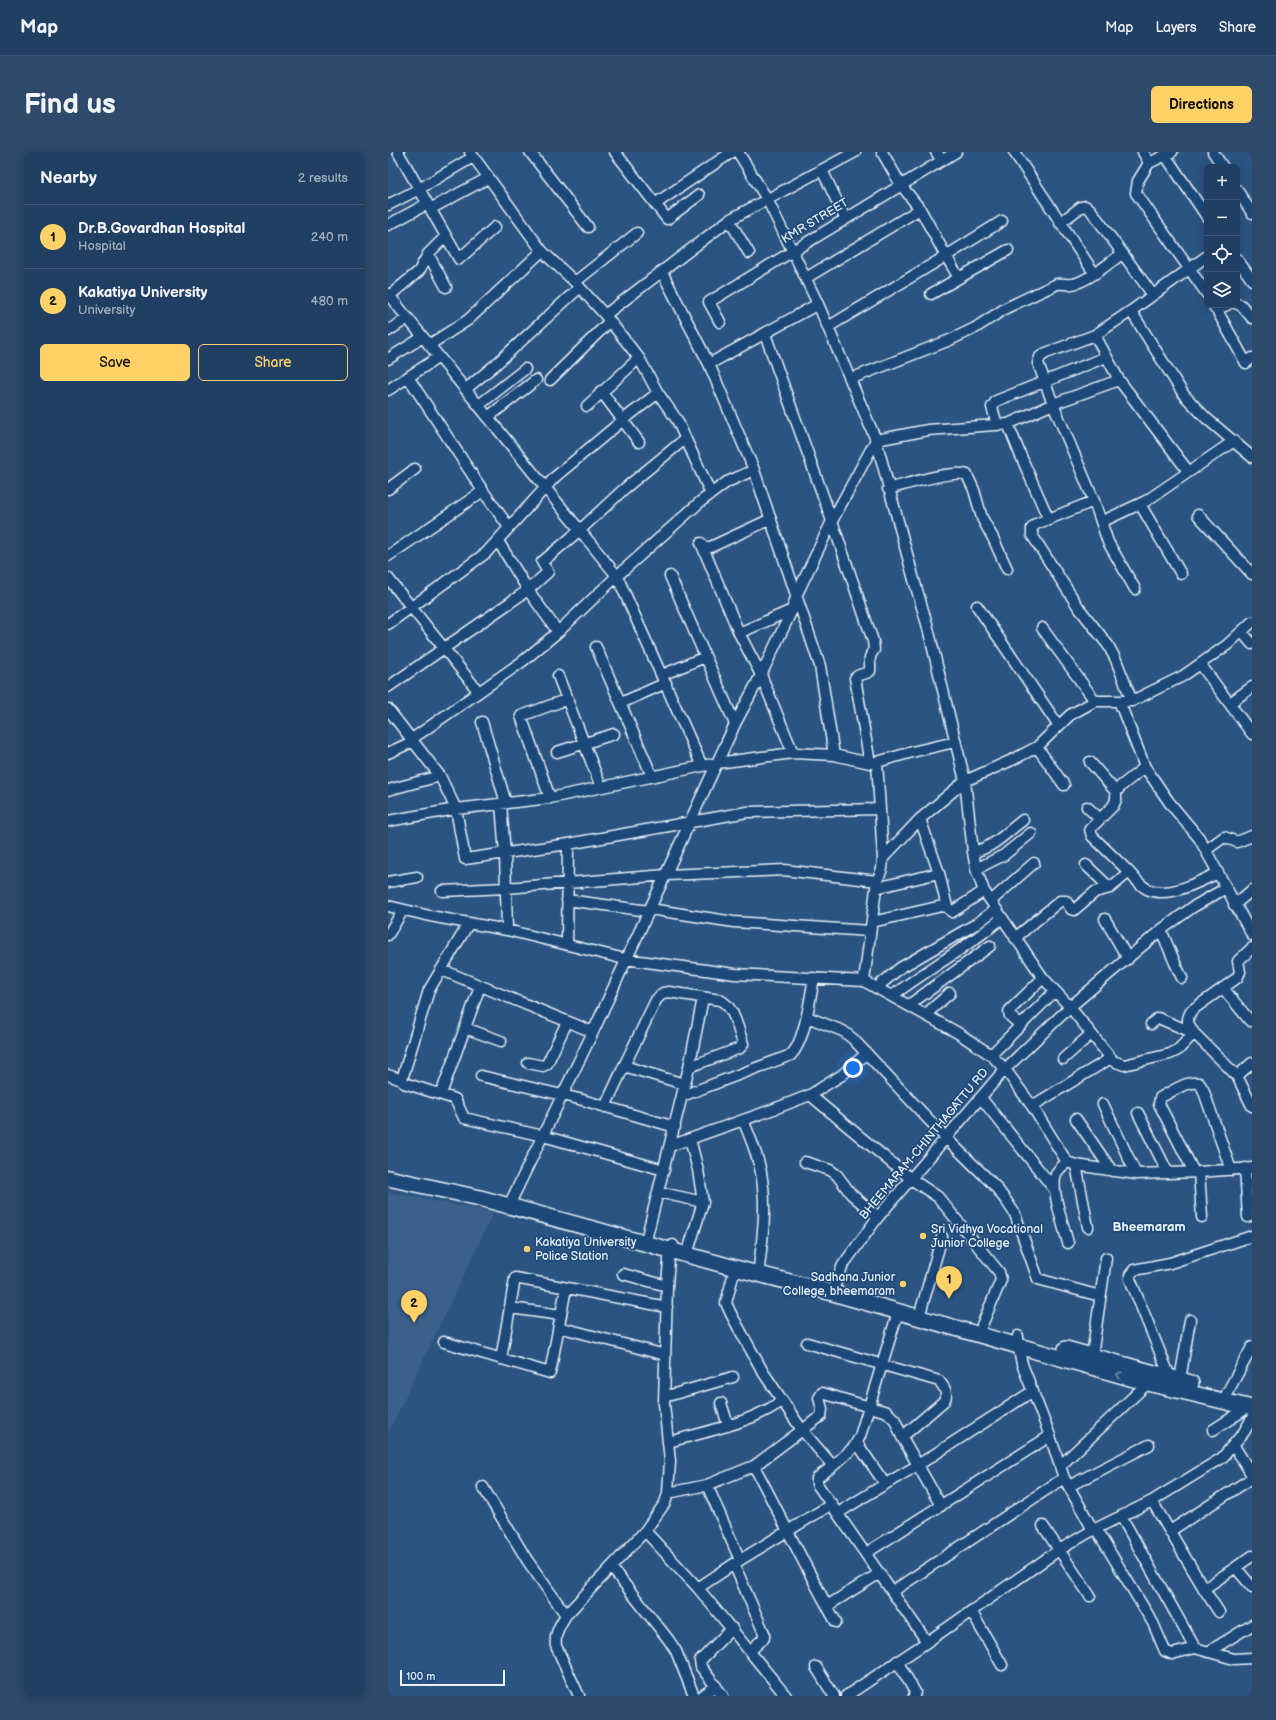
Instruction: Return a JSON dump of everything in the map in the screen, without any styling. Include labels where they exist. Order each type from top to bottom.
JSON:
[{"type":"highway","points":[[388,1171],[512,1199],[647,1236],[672,1247],[689,1248],[982,1326],[1018,1341],[1148,1383],[1250,1408]]},
{"type":"highway","points":[[388,1178],[480,1198],[672,1247],[735,1268],[898,1312],[1018,1341],[1092,1356],[1227,1393],[1250,1408]]},
{"type":"street","points":[[398,152],[459,259],[495,227]]},
{"type":"street","points":[[530,152],[588,227]]},
{"type":"street","points":[[615,152],[667,219],[699,195]]},
{"type":"street","points":[[656,204],[732,152]]},
{"type":"street","points":[[738,152],[767,199],[806,278],[876,440],[888,489],[927,624],[965,781],[973,852],[976,869],[984,890],[1043,978],[1070,1007],[1111,1058],[1118,1064],[1124,1065],[1158,1058],[1178,1050],[1194,1034]]},
{"type":"street","points":[[550,380],[608,318],[662,272],[729,220],[855,152]]},
{"type":"street","points":[[882,152],[901,185],[920,210],[958,278]]},
{"type":"street","name":"KMR STREET","points":[[720,322],[708,302],[901,185],[939,156],[956,152]]},
{"type":"street","points":[[1014,152],[1094,273]]},
{"type":"street","points":[[1143,152],[1149,163]]},
{"type":"street","points":[[1213,152],[1221,164]]},
{"type":"street","points":[[388,205],[419,189],[472,154],[542,251],[608,318],[638,358],[658,393],[677,420],[711,494]]},
{"type":"street","points":[[1204,212],[1168,154],[1149,163],[1138,181],[1136,193],[1204,290]]},
{"type":"street","points":[[822,170],[845,218]]},
{"type":"street","points":[[388,226],[488,178]]},
{"type":"street","points":[[1240,195],[1252,213]]},
{"type":"street","points":[[1060,223],[1081,207],[1088,207],[1153,295]]},
{"type":"street","points":[[806,278],[920,210]]},
{"type":"street","points":[[729,220],[749,253]]},
{"type":"street","points":[[828,327],[1002,221]]},
{"type":"street","points":[[466,389],[495,365],[577,285],[637,233]]},
{"type":"street","points":[[446,236],[428,254],[419,271],[389,296],[617,576],[702,766]]},
{"type":"street","points":[[931,294],[1008,250]]},
{"type":"street","points":[[388,359],[468,320],[542,251]]},
{"type":"street","points":[[428,254],[446,287]]},
{"type":"street","points":[[850,379],[950,340],[975,328],[1006,308],[1057,284],[1063,282],[1072,284],[1081,282],[1122,254]]},
{"type":"street","points":[[1135,589],[1108,542],[1094,501],[1053,404],[1038,363],[1040,356],[1095,335],[1204,258]]},
{"type":"street","points":[[1240,263],[1252,280]]},
{"type":"street","points":[[662,272],[710,364],[754,470],[820,666],[834,754]]},
{"type":"street","points":[[710,364],[818,304]]},
{"type":"street","points":[[1240,305],[1252,318]]},
{"type":"street","points":[[1215,308],[1250,364]]},
{"type":"street","points":[[1131,311],[1184,395],[1206,418],[1252,457]]},
{"type":"street","points":[[388,331],[408,318]]},
{"type":"street","points":[[764,334],[832,520],[874,646],[874,650],[870,654],[868,660],[870,671],[868,673],[857,675],[855,678],[874,763],[880,809],[883,858],[882,869],[876,884],[864,981]]},
{"type":"street","points":[[1095,335],[1119,380],[1188,472]]},
{"type":"street","points":[[388,390],[439,357]]},
{"type":"street","points":[[998,425],[992,407],[992,404],[996,401],[1106,357]]},
{"type":"street","points":[[587,406],[601,391],[638,358]]},
{"type":"street","points":[[479,405],[525,369]]},
{"type":"street","points":[[408,377],[483,491],[509,527]]},
{"type":"street","points":[[488,417],[536,380]]},
{"type":"street","points":[[876,440],[928,430],[1008,424],[1053,404],[1119,380]]},
{"type":"street","points":[[601,391],[639,442]]},
{"type":"street","points":[[388,624],[486,553],[555,477],[658,393]]},
{"type":"street","points":[[1008,424],[1049,520]]},
{"type":"street","points":[[388,687],[528,590],[548,572],[542,562],[580,530],[624,489],[685,439]]},
{"type":"street","points":[[512,1199],[592,1032],[625,959],[650,910],[735,724],[761,675],[792,610],[797,594],[832,520],[876,440]]},
{"type":"street","points":[[1101,522],[1140,504],[1234,441]]},
{"type":"street","points":[[388,489],[415,469]]},
{"type":"street","points":[[388,753],[413,740],[478,691],[523,661],[558,632],[617,576],[711,494],[727,482],[754,470]]},
{"type":"street","points":[[888,489],[940,476],[963,473],[967,475],[974,490],[982,518],[1007,569]]},
{"type":"street","points":[[388,556],[483,491]]},
{"type":"street","points":[[1094,501],[1036,524],[1032,528],[1032,535],[1079,608],[1108,645],[1116,660],[1132,701]]},
{"type":"street","points":[[1140,504],[1181,574]]},
{"type":"street","points":[[1198,515],[1252,574]]},
{"type":"street","points":[[771,519],[702,547],[739,633],[761,675],[793,753]]},
{"type":"street","points":[[498,541],[528,590],[558,632]]},
{"type":"street","points":[[670,576],[735,724]]},
{"type":"street","points":[[388,578],[478,691]]},
{"type":"street","points":[[977,606],[1058,725]]},
{"type":"street","points":[[739,633],[792,610]]},
{"type":"street","points":[[883,858],[920,819],[965,781],[1037,747],[1070,715],[1095,701],[1132,701],[1158,689],[1201,665],[1252,622]]},
{"type":"street","points":[[1042,628],[1095,701]]},
{"type":"street","points":[[1242,632],[1252,644]]},
{"type":"street","points":[[596,647],[652,776]]},
{"type":"street","points":[[621,703],[705,657]]},
{"type":"street","points":[[1201,665],[1252,734]]},
{"type":"street","points":[[558,676],[601,787]]},
{"type":"street","points":[[1230,703],[1252,687]]},
{"type":"street","points":[[550,798],[521,716],[568,699]]},
{"type":"street","points":[[1119,701],[1145,767],[1169,802],[1199,838],[1234,905],[1252,934]]},
{"type":"street","points":[[388,709],[392,721],[413,740],[440,776],[456,809],[465,859],[568,844],[747,812],[880,809]]},
{"type":"street","points":[[482,722],[504,804],[507,930]]},
{"type":"street","points":[[557,752],[614,734]]},
{"type":"street","points":[[388,821],[456,809],[550,798],[717,763],[793,753],[834,754],[874,763],[955,742]]},
{"type":"street","points":[[1037,747],[1064,785]]},
{"type":"street","points":[[1090,762],[1116,792]]},
{"type":"street","points":[[1145,767],[1121,786],[1116,792],[1116,800],[1113,806],[1099,818],[1090,829],[1090,833],[1142,886],[1147,889],[1174,891],[1218,872]]},
{"type":"street","points":[[388,790],[440,776]]},
{"type":"street","points":[[1087,807],[1099,818]]},
{"type":"street","points":[[920,819],[939,873],[947,907],[950,911],[955,911],[984,890]]},
{"type":"street","points":[[973,852],[983,850],[992,845],[1023,820]]},
{"type":"street","points":[[976,869],[1004,856],[1031,833]]},
{"type":"street","points":[[1206,850],[1224,837],[1237,842],[1252,836]]},
{"type":"street","points":[[567,945],[568,844]]},
{"type":"street","points":[[876,988],[900,968],[976,924],[1034,863]]},
{"type":"street","points":[[1086,865],[1110,888]]},
{"type":"street","points":[[442,890],[506,888],[666,875],[784,870],[876,884],[939,873]]},
{"type":"street","points":[[1015,938],[1060,901],[1066,901],[1074,910],[1095,892],[1110,888],[1129,872]]},
{"type":"street","points":[[388,882],[417,877]]},
{"type":"street","points":[[388,906],[507,930],[625,959],[735,974],[864,981],[910,1005],[958,1033],[991,1055],[1005,1069],[1070,1007],[1161,930],[1194,907],[1226,888]]},
{"type":"street","points":[[1234,905],[1252,890]]},
{"type":"street","points":[[567,900],[734,922],[871,927],[942,906],[947,907]]},
{"type":"street","points":[[388,935],[403,910]]},
{"type":"street","points":[[892,996],[913,980],[981,936],[1002,918]]},
{"type":"street","points":[[1105,919],[1128,959]]},
{"type":"street","points":[[402,1080],[429,990],[469,923]]},
{"type":"street","points":[[1161,930],[1174,963],[1182,978]]},
{"type":"street","points":[[910,1005],[990,946]]},
{"type":"street","points":[[1252,948],[1238,961],[1240,972],[1237,978],[1192,1010],[1188,1016],[1187,1022],[1194,1034],[1237,1076],[1252,1104]]},
{"type":"street","points":[[442,970],[592,1032]]},
{"type":"street","points":[[682,1096],[787,1058],[795,1050],[807,1017],[814,978]]},
{"type":"street","points":[[1020,1025],[1010,1016],[1009,1012],[1043,978]]},
{"type":"street","points":[[441,1094],[480,986]]},
{"type":"street","points":[[1223,988],[1250,1021]]},
{"type":"street","points":[[991,1055],[1054,991]]},
{"type":"street","points":[[605,1107],[659,996],[669,992],[720,1000],[730,1007],[742,1040],[740,1048],[689,1067]]},
{"type":"street","points":[[925,1015],[950,993]]},
{"type":"street","points":[[647,1236],[689,1067],[703,998]]},
{"type":"street","points":[[807,1017],[843,1031],[867,1053],[946,1138],[995,1186],[1015,1214],[1038,1279],[1100,1296]]},
{"type":"street","points":[[1151,1024],[1158,1018],[1194,1034]]},
{"type":"street","points":[[528,1063],[543,1066],[547,1064],[568,1022]]},
{"type":"street","points":[[465,1028],[502,1041]]},
{"type":"street","points":[[1063,1059],[1091,1034]]},
{"type":"street","points":[[670,1146],[810,1095],[842,1075],[867,1053]]},
{"type":"street","points":[[1032,1106],[1111,1058]]},
{"type":"street","points":[[1237,1076],[1252,1063]]},
{"type":"street","points":[[624,1066],[684,1084]]},
{"type":"street","name":"BHEEMARAM-CHINTHAGATTU RD","points":[[834,1287],[843,1265],[878,1216],[1005,1069],[1071,1164]]},
{"type":"street","points":[[388,1075],[402,1080],[410,1085],[455,1099],[464,1118],[543,1136],[664,1170]]},
{"type":"street","points":[[481,1076],[579,1099],[674,1127]]},
{"type":"street","points":[[1202,1217],[1197,1172],[1159,1104],[1160,1098],[1188,1083],[1199,1083],[1203,1089],[1231,1170]]},
{"type":"street","points":[[810,1095],[911,1179],[938,1197],[999,1272],[1001,1280],[982,1326]]},
{"type":"street","points":[[981,1098],[1055,1190]]},
{"type":"street","points":[[1103,1104],[1136,1174]]},
{"type":"street","points":[[1138,1113],[1168,1173]]},
{"type":"street","points":[[1076,1119],[1112,1170]]},
{"type":"street","points":[[743,1120],[753,1146],[762,1180],[764,1201],[759,1267]]},
{"type":"street","points":[[689,1248],[703,1202],[698,1170],[690,1139]]},
{"type":"street","points":[[805,1162],[830,1170],[837,1175],[851,1194],[878,1216]]},
{"type":"street","points":[[1071,1164],[1088,1227]]},
{"type":"street","points":[[1068,1243],[1055,1190],[1058,1170],[1071,1164],[1136,1174],[1197,1172],[1248,1168],[1248,1217]]},
{"type":"street","points":[[658,1192],[703,1202]]},
{"type":"street","points":[[921,1310],[942,1236]]},
{"type":"street","points":[[1175,1379],[1130,1279],[1131,1272],[1170,1262],[1252,1236]]},
{"type":"street","points":[[579,1696],[556,1646],[555,1638],[566,1615],[645,1531],[665,1503],[668,1493],[670,1461],[664,1397],[667,1286],[672,1247]]},
{"type":"street","points":[[1092,1356],[1106,1258]]},
{"type":"street","points":[[735,1268],[726,1303],[762,1372],[802,1430],[833,1466]]},
{"type":"street","points":[[623,1274],[667,1286]]},
{"type":"street","points":[[501,1359],[515,1278],[667,1307]]},
{"type":"street","points":[[444,1342],[550,1373],[566,1288]]},
{"type":"street","points":[[510,1308],[561,1315]]},
{"type":"street","points":[[898,1312],[858,1443],[833,1466],[816,1478],[816,1480],[817,1484],[927,1642]]},
{"type":"street","points":[[1175,1379],[1190,1320]]},
{"type":"street","points":[[559,1327],[666,1355]]},
{"type":"street","points":[[1018,1341],[1022,1364],[1066,1482],[1094,1530],[1153,1623],[1165,1650],[1172,1654],[1195,1648],[1234,1659],[1252,1658]]},
{"type":"street","points":[[807,1342],[938,1381],[946,1392],[947,1397],[902,1437]]},
{"type":"street","points":[[1227,1393],[1252,1347]]},
{"type":"street","points":[[664,1397],[733,1377]]},
{"type":"street","points":[[1060,1466],[1148,1383]]},
{"type":"street","points":[[838,1513],[918,1465],[1033,1391]]},
{"type":"street","points":[[668,1493],[707,1485],[754,1466],[821,1416],[822,1409],[819,1398],[822,1393],[887,1412],[891,1415],[941,1506]]},
{"type":"street","points":[[669,1442],[728,1426],[757,1416],[782,1401]]},
{"type":"street","points":[[721,1403],[728,1426]]},
{"type":"street","points":[[1213,1430],[1250,1408]]},
{"type":"street","points":[[846,1696],[927,1642],[1059,1550],[1094,1530],[1152,1501],[1222,1458],[1234,1446],[1244,1432],[1250,1408]]},
{"type":"street","points":[[866,1553],[1050,1436]]},
{"type":"street","points":[[858,1443],[885,1484]]},
{"type":"street","points":[[892,1592],[1066,1482],[1149,1446]]},
{"type":"street","points":[[1170,1531],[1252,1476],[1234,1446]]},
{"type":"street","points":[[754,1466],[789,1530],[813,1581],[836,1622]]},
{"type":"street","points":[[707,1485],[764,1633],[764,1638],[750,1651]]},
{"type":"street","points":[[482,1487],[527,1560],[566,1615]]},
{"type":"street","points":[[1152,1501],[1219,1612]]},
{"type":"street","points":[[698,1588],[737,1562],[832,1504]]},
{"type":"street","points":[[1121,1516],[1195,1648]]},
{"type":"street","points":[[1043,1526],[1090,1596]]},
{"type":"street","points":[[645,1531],[698,1588],[786,1696]]},
{"type":"street","points":[[1204,1589],[1252,1556]]},
{"type":"street","points":[[611,1567],[676,1651],[694,1696]]},
{"type":"street","points":[[1236,1568],[1252,1587]]},
{"type":"street","points":[[827,1606],[880,1573]]},
{"type":"street","points":[[971,1611],[1002,1665]]},
{"type":"street","points":[[1208,1652],[1252,1625]]},
{"type":"street","points":[[724,1696],[702,1667],[700,1661],[732,1628]]},
{"type":"street","points":[[897,1661],[915,1692],[914,1696]]},
{"type":"street","points":[[816,1667],[834,1696]]},
{"type":"street","points":[[702,1696],[716,1686]]},
{"type":"shaded area","points":[[388,1192],[494,1212],[388,1434]]},
{"type":"place","name":"Sri Vidhya Vocational Junior College","points":[[923,1236]]},
{"type":"place","name":"Kakatiya University Police Station","points":[[527,1249]]},
{"type":"place","name":"Sadhana Junior College, bheemaram","points":[[903,1284]]},
{"type":"place","name":"Dr.B.Govardhan Hospital","points":[[949,1299]]},
{"type":"place","name":"Kakatiya University","points":[[414,1323]]},
{"type":"district","name":"Bheemaram","points":[[1149,1227]]}]
